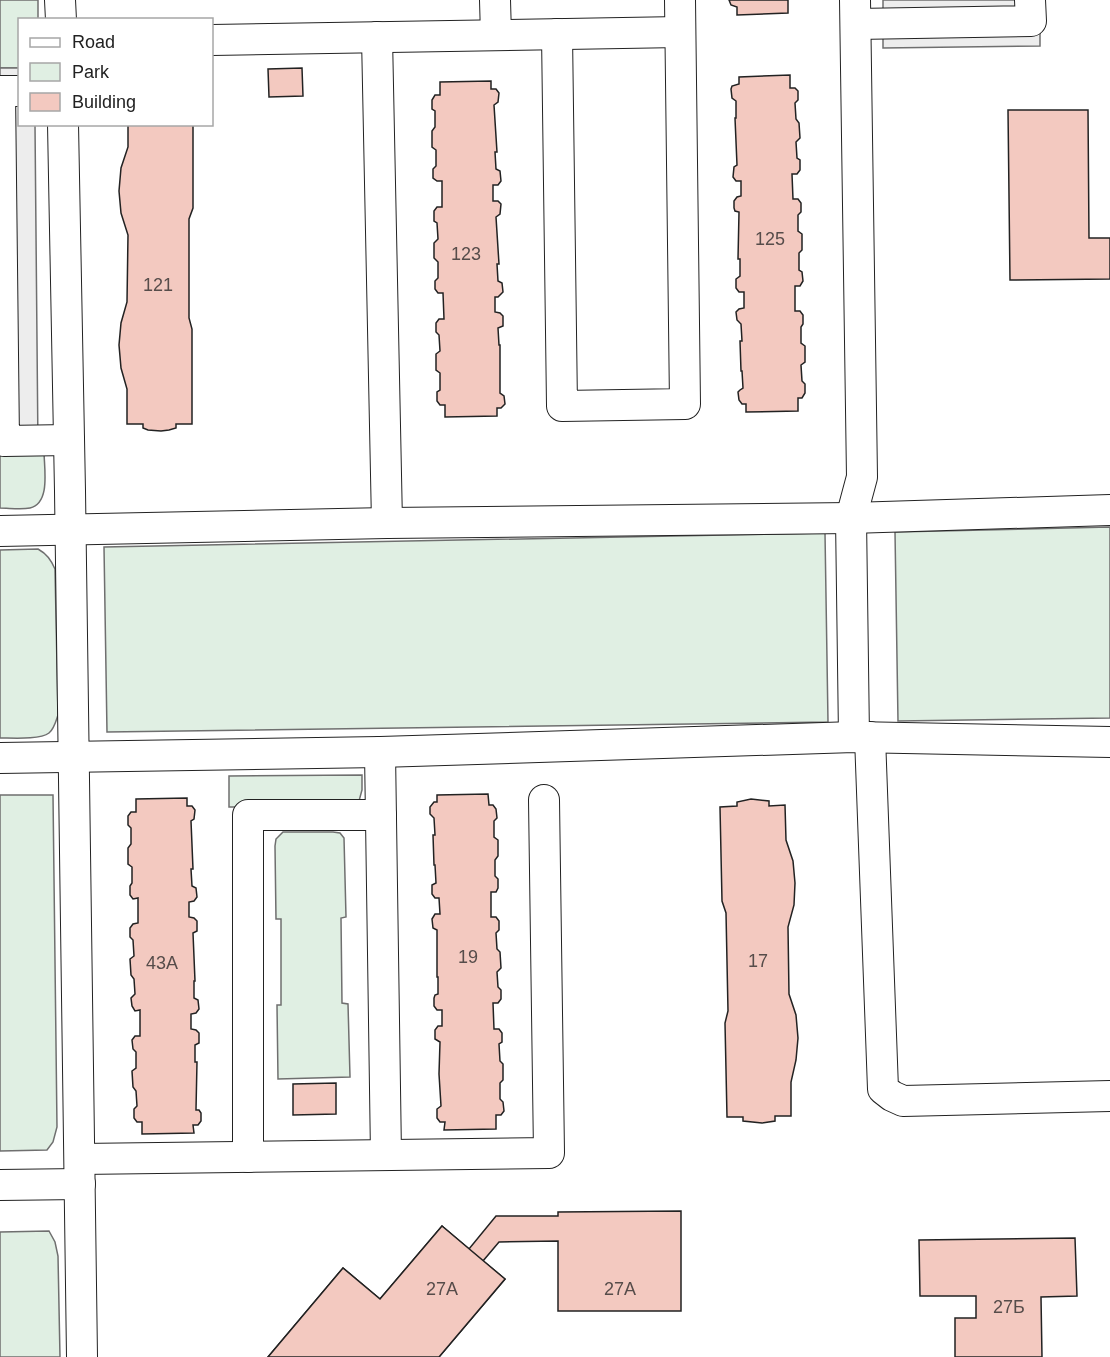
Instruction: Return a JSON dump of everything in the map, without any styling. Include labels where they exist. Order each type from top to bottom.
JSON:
[{"type":"street","points":[[60,0],[61,18]]},
{"type":"street","points":[[495,0],[496,35]]},
{"type":"street","points":[[557,34],[562,406],[685,404],[680,0]]},
{"type":"street","points":[[1030,0],[1031,21],[856,12],[862,477],[850,518],[883,1089],[903,1101],[1110,1096]]},
{"type":"street","points":[[213,40],[680,32]]},
{"type":"street","points":[[377,37],[387,524]]},
{"type":"street","points":[[18,91],[0,91],[4,441],[69,440]]},
{"type":"street","points":[[63,126],[82,1357]]},
{"type":"street","points":[[0,531],[850,518],[1110,510]]},
{"type":"street","points":[[0,758],[380,752],[862,737],[1110,742]]},
{"type":"street","points":[[380,752],[386,1155]]},
{"type":"street","points":[[0,1185],[80,1172],[248,1157],[549,1153],[543,800]]},
{"type":"street","points":[[248,1157],[248,815],[381,815]]},
{"type":"green space","points":[[0,0],[38,0],[38,18],[18,18],[18,68],[0,68]]},
{"type":"green space","points":[[0,449],[44,451],[44,492],[37,505],[26,509],[0,508]]},
{"type":"green space","points":[[1110,527],[1110,718],[898,721],[895,532]]},
{"type":"green space","points":[[825,533],[828,722],[107,732],[104,547]]},
{"type":"green space","points":[[38,549],[44,553],[55,569],[58,715],[55,725],[45,735],[0,738],[0,550]]},
{"type":"green space","points":[[362,775],[359,801],[344,807],[229,807],[229,776]]},
{"type":"green space","points":[[0,795],[53,795],[57,1127],[53,1142],[47,1150],[0,1151]]},
{"type":"green space","points":[[283,832],[333,832],[340,833],[344,838],[346,917],[341,918],[342,1003],[348,1004],[350,1077],[278,1079],[277,1005],[281,1005],[281,919],[276,919],[275,846],[276,839]]},
{"type":"green space","points":[[49,1231],[55,1242],[58,1256],[60,1357],[0,1357],[0,1232]]},
{"type":"shaded area","points":[[883,0],[1040,0],[1040,46],[883,48]]},
{"type":"shaded area","points":[[0,68],[18,68],[18,126],[35,126],[38,448],[0,449]]},
{"type":"building","points":[[729,0],[788,0],[788,13],[737,15],[737,7],[731,5]]},
{"type":"building","points":[[302,68],[303,96],[269,97],[268,69]]},
{"type":"building","points":[[790,75],[790,88],[798,91],[798,100],[795,103],[796,119],[799,123],[800,138],[796,142],[800,170],[797,174],[792,174],[793,199],[798,199],[801,203],[801,212],[798,215],[798,231],[802,234],[799,270],[802,272],[803,281],[800,286],[795,286],[795,311],[800,311],[803,315],[801,343],[805,346],[805,362],[801,365],[805,393],[802,398],[798,398],[798,411],[746,412],[746,404],[742,404],[739,400],[738,392],[743,388],[740,341],[742,341],[741,324],[737,320],[736,312],[744,308],[744,292],[739,292],[736,288],[736,279],[740,276],[739,212],[735,211],[734,201],[741,196],[741,181],[736,181],[733,177],[734,167],[737,165],[736,101],[732,98],[731,89],[732,86],[739,84],[739,77]]},
{"type":"building","points":[[491,81],[491,89],[496,89],[499,93],[498,102],[494,105],[497,152],[495,152],[496,169],[500,171],[501,181],[498,185],[493,185],[493,201],[501,204],[500,214],[496,217],[499,264],[497,264],[498,281],[502,283],[503,292],[495,297],[495,312],[503,316],[503,326],[498,328],[500,393],[504,396],[505,404],[497,408],[497,416],[445,417],[445,405],[440,405],[437,401],[437,392],[440,390],[440,373],[436,370],[436,354],[440,351],[436,323],[439,319],[444,319],[443,293],[438,293],[435,289],[438,262],[434,258],[434,243],[438,239],[434,211],[437,207],[442,207],[442,181],[433,178],[436,150],[432,147],[435,111],[432,109],[432,100],[435,95],[440,95],[440,82]]},
{"type":"building","points":[[1008,110],[1088,110],[1089,238],[1110,238],[1110,279],[1010,280]]},
{"type":"building","points":[[128,126],[193,126],[193,208],[189,219],[192,424],[176,424],[176,428],[169,430],[148,430],[143,428],[143,424],[127,424],[127,389],[121,368],[119,345],[121,323],[127,302],[128,235],[121,213],[119,191],[121,168],[128,147]]},
{"type":"building","points":[[488,794],[489,805],[493,805],[496,809],[497,818],[494,821],[494,837],[498,840],[495,876],[498,879],[498,888],[496,892],[491,892],[491,917],[496,917],[499,921],[499,930],[496,933],[501,968],[497,972],[501,999],[498,1003],[493,1003],[494,1029],[499,1029],[502,1033],[502,1042],[499,1044],[500,1061],[503,1064],[500,1099],[503,1102],[504,1111],[501,1115],[496,1115],[496,1129],[444,1130],[445,1122],[440,1122],[437,1118],[437,1109],[441,1106],[440,1042],[435,1039],[435,1030],[438,1026],[442,1026],[442,1010],[437,1010],[434,1006],[435,995],[438,994],[437,930],[433,928],[432,919],[435,914],[440,914],[439,898],[435,898],[432,894],[432,885],[436,883],[433,835],[435,835],[434,818],[430,814],[430,807],[437,802],[437,795]]},
{"type":"building","points":[[187,798],[187,806],[192,806],[195,810],[194,819],[191,821],[193,869],[191,869],[192,886],[196,888],[197,897],[194,901],[189,902],[189,917],[197,921],[197,931],[193,933],[194,998],[198,1000],[199,1009],[196,1013],[191,1014],[191,1029],[199,1033],[199,1043],[195,1045],[196,1110],[201,1113],[201,1121],[198,1125],[193,1125],[194,1133],[142,1134],[142,1122],[137,1122],[134,1118],[134,1109],[137,1106],[132,1071],[136,1068],[136,1052],[133,1049],[132,1040],[135,1036],[140,1036],[140,1010],[135,1011],[131,998],[135,994],[134,979],[131,975],[130,959],[134,956],[130,928],[133,924],[138,923],[138,898],[133,899],[130,895],[132,867],[128,864],[131,828],[128,825],[128,816],[131,812],[136,812],[136,799]]},
{"type":"building","points":[[751,799],[769,801],[769,806],[785,805],[786,840],[793,861],[795,883],[794,905],[788,927],[789,994],[796,1015],[798,1038],[791,1082],[791,1116],[775,1116],[775,1121],[762,1123],[743,1121],[743,1117],[727,1117],[726,913],[722,901],[720,807],[737,806],[737,802]]},
{"type":"building","points":[[336,1083],[336,1114],[293,1115],[293,1084]]},
{"type":"building","points":[[681,1211],[681,1311],[558,1311],[558,1241],[499,1242],[483,1261],[505,1279],[439,1357],[268,1357],[343,1268],[380,1299],[442,1226],[469,1249],[496,1216],[558,1216],[558,1212]]},
{"type":"building","points":[[442,1226],[505,1279],[439,1357],[268,1357],[343,1268],[380,1299]]},
{"type":"building","points":[[1075,1238],[1077,1296],[1041,1297],[1042,1357],[955,1357],[955,1318],[976,1318],[976,1296],[920,1296],[919,1240]]}]
